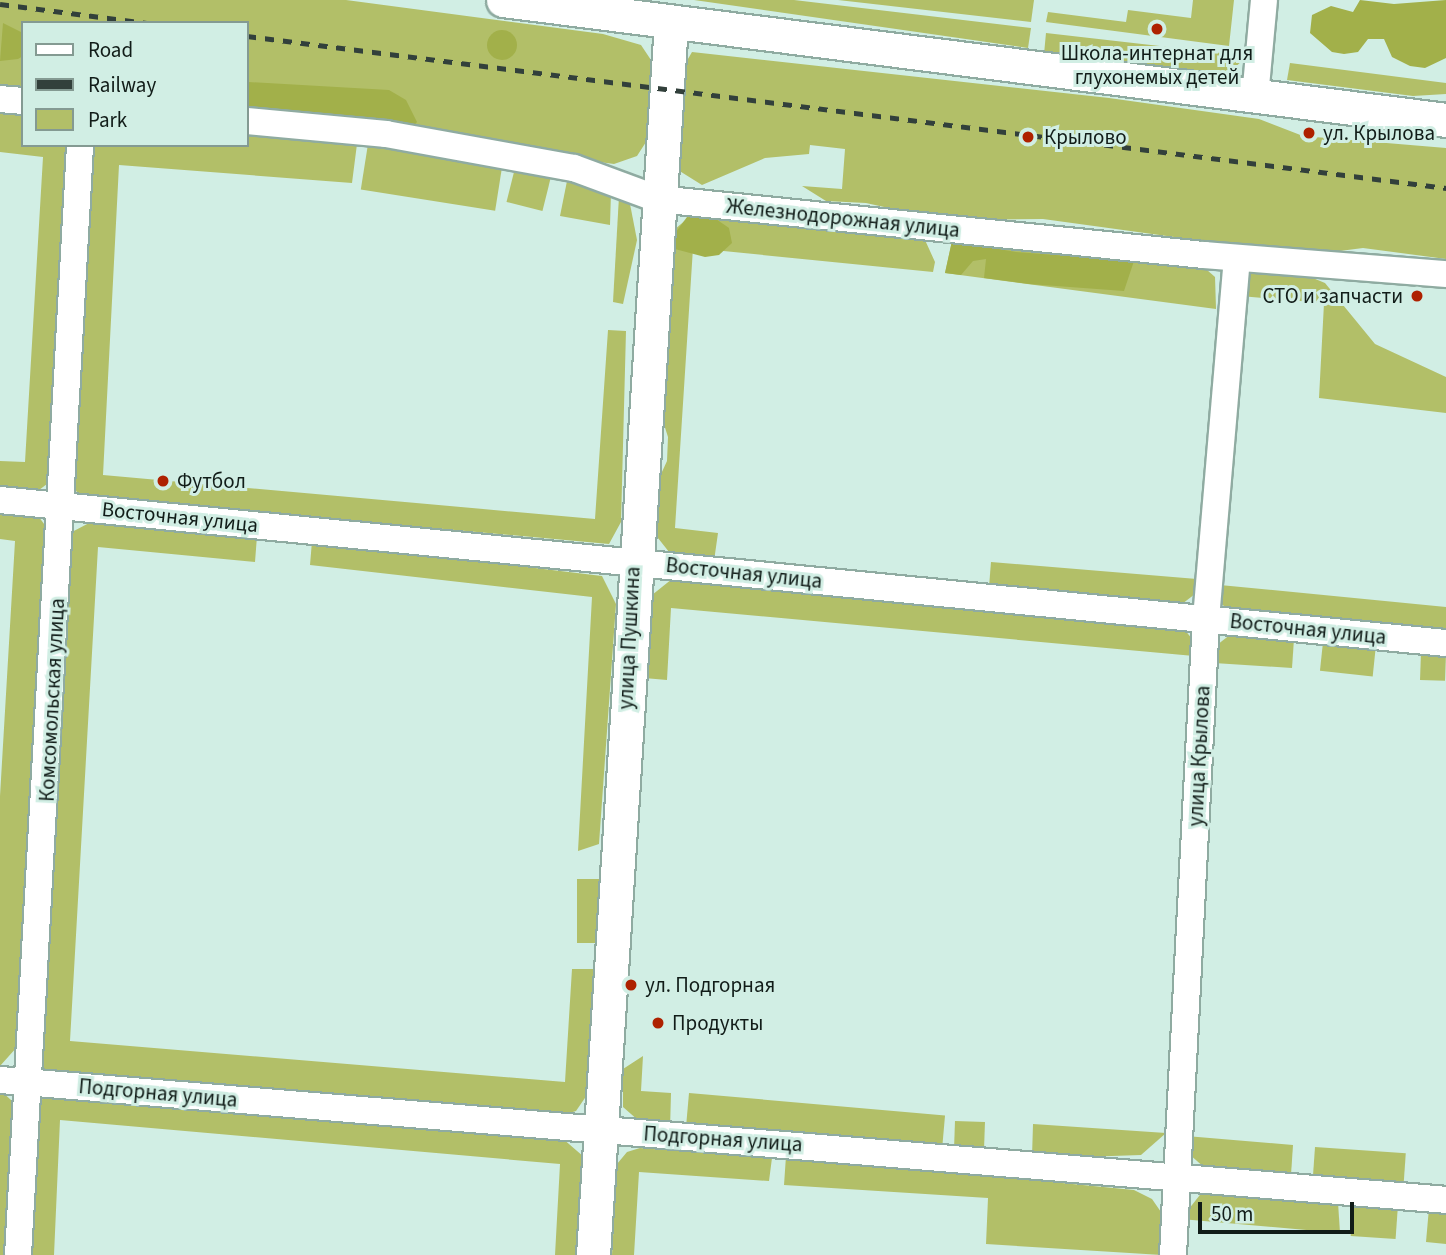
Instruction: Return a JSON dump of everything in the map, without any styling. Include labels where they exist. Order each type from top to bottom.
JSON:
[{"type":"main road","points":[[503,0],[671,10],[1255,97],[1446,120]]},
{"type":"main road","name":"улица Пушкина","points":[[593,1255],[633,562],[671,10]]},
{"type":"street","points":[[1255,97],[1264,0]]},
{"type":"street","points":[[0,99],[21,101]]},
{"type":"street","name":"Железнодорожная улица","points":[[248,121],[386,134],[574,168],[658,199],[1237,258],[1446,274]]},
{"type":"street","name":"Комсомольская улица","points":[[18,1255],[63,506],[79,147]]},
{"type":"street","name":"улица Крылова","points":[[1173,1255],[1206,619],[1237,258]]},
{"type":"street","name":"Восточная улица","points":[[0,499],[1446,643]]},
{"type":"street","name":"Подгорная улица","points":[[0,1080],[1446,1200]]},
{"type":"green space","points":[[0,0],[346,0],[603,34],[641,45],[651,60],[646,142],[637,156],[614,164],[248,114],[248,21],[21,21],[21,92],[0,90]]},
{"type":"green space","points":[[694,0],[794,0],[1031,28],[1028,48]]},
{"type":"green space","points":[[838,0],[1034,0],[1031,22]]},
{"type":"green space","points":[[1193,0],[1234,0],[1229,46],[1046,22],[1048,12],[1126,22],[1128,10],[1191,18]]},
{"type":"green space","points":[[1360,0],[1394,4],[1446,0],[1446,58],[1425,68],[1410,66],[1392,57],[1384,39],[1368,39],[1358,52],[1332,52],[1310,33],[1312,15],[1331,6],[1353,12]]},
{"type":"green space","points":[[3,23],[21,32],[21,57],[0,61]]},
{"type":"green space","points":[[502,30],[508,31],[516,39],[516,51],[508,59],[502,60],[496,59],[488,51],[487,45],[488,39],[496,31]]},
{"type":"green space","points":[[1046,33],[1247,56],[1225,77],[1044,54]]},
{"type":"green space","points":[[692,52],[1109,98],[1259,119],[1303,136],[1446,148],[1446,259],[1363,248],[1332,252],[1247,247],[1043,219],[943,220],[866,203],[826,201],[802,186],[842,189],[845,149],[810,145],[809,154],[765,158],[702,185],[678,170],[681,71]]},
{"type":"green space","points":[[1290,63],[1446,83],[1446,94],[1413,96],[1287,80]]},
{"type":"green space","points":[[248,82],[389,90],[406,100],[417,122],[411,129],[248,114]]},
{"type":"green space","points":[[0,110],[21,112],[21,147],[73,147],[51,481],[35,493],[0,490],[0,461],[25,462],[43,157],[0,152]]},
{"type":"green space","points":[[248,134],[357,144],[352,183],[119,165],[103,475],[595,519],[608,330],[626,331],[621,522],[609,544],[79,496],[72,483],[89,147],[248,147]]},
{"type":"green space","points":[[368,144],[502,165],[495,211],[361,189]]},
{"type":"green space","points":[[515,168],[551,177],[542,211],[507,202]]},
{"type":"green space","points":[[567,181],[611,192],[610,225],[560,216]]},
{"type":"green space","points":[[619,196],[630,204],[637,240],[623,304],[613,302]]},
{"type":"green space","points":[[695,212],[925,240],[935,262],[933,272],[693,248],[675,528],[718,533],[714,561],[673,557],[654,533],[656,485],[667,461],[668,437],[660,412],[674,230]]},
{"type":"green space","points":[[687,217],[716,219],[729,228],[732,243],[719,255],[705,257],[675,249],[676,232]]},
{"type":"green space","points":[[952,241],[1198,262],[1215,277],[1216,309],[945,273]]},
{"type":"green space","points":[[952,241],[1016,252],[1134,261],[1124,291],[1029,284],[984,278],[986,259],[973,261],[961,275],[945,273]]},
{"type":"green space","points":[[1254,268],[1291,269],[1325,283],[1375,344],[1446,377],[1446,413],[1319,398],[1324,303],[1240,296],[1244,277]]},
{"type":"green space","points":[[0,510],[36,513],[47,528],[17,1047],[0,1066],[0,796],[15,541],[0,539]]},
{"type":"green space","points":[[91,522],[257,536],[255,562],[98,547],[70,1041],[565,1082],[572,969],[595,969],[587,1095],[576,1111],[563,1115],[40,1069],[70,533]]},
{"type":"green space","points":[[312,541],[602,576],[616,604],[599,844],[578,851],[592,597],[310,565]]},
{"type":"green space","points":[[991,562],[1197,579],[1195,594],[1182,604],[989,587]]},
{"type":"green space","points":[[672,579],[1184,629],[1193,640],[1194,656],[671,608],[667,680],[644,678],[652,595]]},
{"type":"green space","points":[[1220,585],[1446,607],[1446,632],[1231,612],[1218,601]]},
{"type":"green space","points":[[1231,634],[1294,639],[1292,668],[1214,663],[1217,645]]},
{"type":"green space","points":[[1323,642],[1376,648],[1373,676],[1320,671]]},
{"type":"green space","points":[[1421,652],[1446,653],[1445,681],[1420,680]]},
{"type":"green space","points":[[577,879],[599,879],[599,943],[577,943]]},
{"type":"green space","points":[[643,1056],[641,1091],[671,1093],[670,1130],[639,1121],[623,1107],[623,1069]]},
{"type":"green space","points":[[0,1090],[11,1100],[13,1115],[6,1255],[0,1255]]},
{"type":"green space","points":[[689,1093],[945,1115],[942,1151],[686,1129]]},
{"type":"green space","points":[[46,1095],[562,1138],[584,1157],[578,1255],[555,1255],[560,1164],[60,1120],[54,1255],[24,1255],[31,1112]]},
{"type":"green space","points":[[955,1121],[985,1122],[984,1149],[954,1148]]},
{"type":"green space","points":[[1033,1124],[1166,1133],[1141,1155],[1053,1158],[1032,1156]]},
{"type":"green space","points":[[1186,1136],[1293,1145],[1291,1175],[1205,1168],[1189,1154]]},
{"type":"green space","points":[[1315,1147],[1406,1153],[1404,1184],[1313,1178]]},
{"type":"green space","points":[[640,1148],[772,1158],[769,1181],[639,1172],[634,1255],[612,1255],[617,1164],[627,1152]]},
{"type":"green space","points":[[786,1156],[1134,1190],[1152,1199],[1161,1212],[1162,1255],[986,1244],[988,1198],[784,1185]]},
{"type":"green space","points":[[1203,1191],[1338,1202],[1340,1233],[1181,1219]]},
{"type":"green space","points":[[1353,1203],[1398,1206],[1396,1239],[1351,1236]]},
{"type":"green space","points":[[1429,1208],[1446,1210],[1446,1244],[1426,1242]]},
{"type":"railway","points":[[0,4],[132,21]]},
{"type":"railway","points":[[248,36],[1446,188]]},
{"type":"place","name":"Школа-интернат для глухонемых детей","points":[[1157,29]]},
{"type":"place","name":"ул. Крылова","points":[[1309,133]]},
{"type":"place","name":"Крылово","points":[[1028,137]]},
{"type":"place","name":"СТО и запчасти","points":[[1417,296]]},
{"type":"place","name":"Футбол","points":[[163,481]]},
{"type":"place","name":"ул. Подгорная","points":[[631,985]]},
{"type":"place","name":"Продукты","points":[[658,1023]]}]
